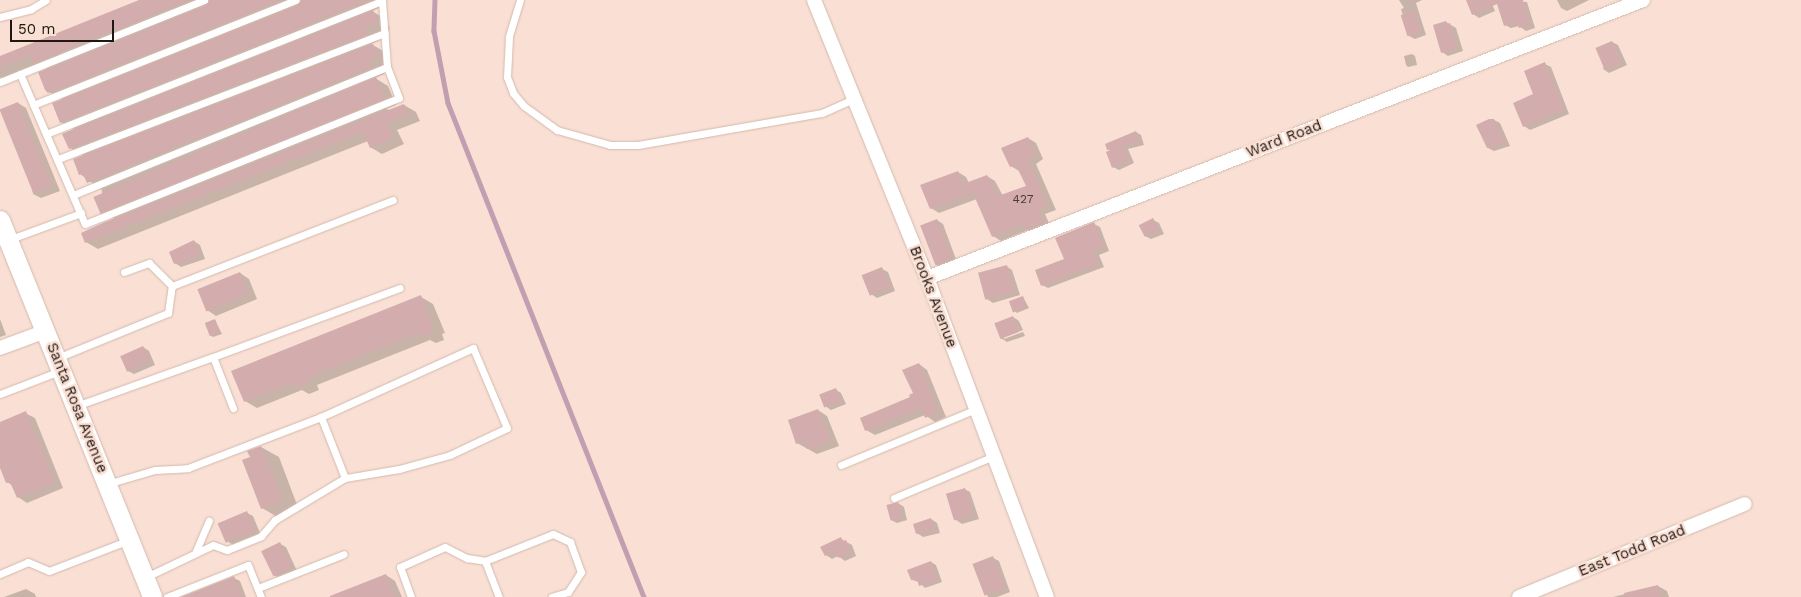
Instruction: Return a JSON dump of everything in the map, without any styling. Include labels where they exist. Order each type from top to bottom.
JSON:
[{"type":"main road","name":"Santa Rosa Avenue","points":[[2,226],[60,365],[152,597]]},
{"type":"street","name":"Brooks Avenue","points":[[814,0],[927,278],[1047,597]]},
{"type":"street","name":"Ward Road","points":[[927,278],[1643,0]]},
{"type":"street","points":[[0,348],[46,331]]},
{"type":"street","name":"East Todd Road","points":[[1519,597],[1745,504]]},
{"type":"lane","points":[[0,17],[31,10],[46,0]]},
{"type":"lane","points":[[0,82],[204,0]]},
{"type":"lane","points":[[33,105],[296,0]]},
{"type":"lane","points":[[520,0],[509,37],[507,77],[513,93],[524,106],[556,130],[610,145],[638,145],[822,113],[854,99]]},
{"type":"lane","points":[[20,74],[33,105],[46,134],[58,159],[81,212],[85,224],[399,98],[387,67],[386,32],[382,1],[46,134]]},
{"type":"lane","points":[[58,159],[386,32]]},
{"type":"lane","points":[[73,195],[387,67]]},
{"type":"lane","points":[[172,286],[393,200]]},
{"type":"lane","points":[[2,226],[81,212]]},
{"type":"lane","points":[[124,272],[149,263],[172,286]]},
{"type":"lane","points":[[0,394],[168,313],[172,286]]},
{"type":"lane","points":[[76,406],[400,288]]},
{"type":"lane","points":[[107,484],[155,470],[188,468],[321,417],[474,348],[507,428],[450,455],[399,469],[346,478],[274,520],[261,536],[227,550],[213,545],[196,551],[167,569],[144,578]]},
{"type":"lane","points":[[213,357],[233,408]]},
{"type":"lane","points":[[841,465],[976,409]]},
{"type":"lane","points":[[321,417],[346,478]]},
{"type":"lane","points":[[894,498],[994,456]]},
{"type":"lane","points":[[196,551],[209,522]]},
{"type":"lane","points":[[411,597],[400,567],[445,547],[467,558],[486,561],[553,534],[570,542],[581,572],[568,592],[552,597]]},
{"type":"lane","points":[[0,574],[28,562],[49,571],[129,540]]},
{"type":"lane","points":[[258,588],[344,554]]},
{"type":"lane","points":[[486,561],[499,597]]},
{"type":"lane","points":[[167,597],[248,565],[262,597]]},
{"type":"building","points":[[139,0],[190,0],[34,63],[31,55],[0,68],[0,56]]},
{"type":"building","points":[[209,0],[282,0],[48,93],[45,90],[38,72],[206,5]]},
{"type":"building","points":[[301,0],[369,0],[60,123],[52,103],[298,5]]},
{"type":"building","points":[[1466,0],[1523,0],[1530,25],[1519,28],[1516,22],[1504,26],[1497,4],[1472,15]]},
{"type":"building","points":[[373,10],[378,22],[366,27],[369,34],[69,149],[62,134],[64,133]]},
{"type":"building","points":[[1414,11],[1421,32],[1407,36],[1401,15]]},
{"type":"building","points":[[1446,21],[1447,24],[1450,23],[1457,48],[1441,53],[1433,25]]},
{"type":"building","points":[[1612,41],[1621,62],[1604,69],[1595,48]]},
{"type":"building","points":[[373,44],[378,57],[369,60],[372,67],[87,183],[83,174],[79,175],[73,159]]},
{"type":"building","points":[[1545,62],[1564,110],[1523,127],[1513,103],[1533,94],[1524,71]]},
{"type":"building","points":[[376,77],[385,98],[102,218],[93,197]]},
{"type":"building","points":[[18,102],[52,186],[34,194],[0,111]]},
{"type":"building","points":[[404,104],[408,114],[386,123],[393,138],[370,148],[363,132],[85,243],[81,233],[105,222]]},
{"type":"building","points":[[1489,119],[1494,119],[1505,143],[1487,148],[1476,125]]},
{"type":"building","points":[[1136,131],[1139,142],[1123,146],[1129,160],[1112,168],[1106,152],[1114,148],[1107,150],[1105,144]]},
{"type":"building","points":[[1028,137],[1035,154],[1028,159],[1048,206],[1038,210],[1043,223],[1026,230],[1024,224],[992,237],[973,193],[930,209],[920,185],[958,171],[963,184],[987,175],[998,196],[1026,186],[1016,165],[1010,167],[1001,148]]},
{"type":"building","points":[[1153,218],[1159,230],[1145,237],[1139,225]]},
{"type":"building","points":[[937,219],[952,258],[935,265],[920,225]]},
{"type":"building","points":[[1094,222],[1104,247],[1093,251],[1098,264],[1041,286],[1035,270],[1064,259],[1055,238]]},
{"type":"building","points":[[194,240],[200,256],[174,264],[169,252]]},
{"type":"building","points":[[1007,265],[1014,292],[985,300],[978,273]]},
{"type":"building","points":[[882,267],[890,287],[870,296],[862,275]]},
{"type":"building","points":[[240,272],[249,294],[206,311],[197,289]]},
{"type":"building","points":[[421,295],[433,326],[431,327],[433,333],[422,337],[420,332],[306,378],[308,383],[296,388],[293,382],[244,402],[231,371]]},
{"type":"building","points":[[1023,296],[1027,307],[1013,312],[1009,301]]},
{"type":"building","points":[[1013,316],[1019,332],[1000,339],[994,323]]},
{"type":"building","points":[[215,319],[220,332],[210,336],[205,323]]},
{"type":"building","points":[[143,346],[150,362],[127,372],[120,356]]},
{"type":"building","points":[[919,363],[938,412],[925,418],[921,408],[865,431],[860,418],[910,397],[909,395],[913,393],[902,370]]},
{"type":"building","points":[[836,388],[841,401],[824,408],[819,394]]},
{"type":"building","points":[[818,409],[830,441],[807,449],[804,441],[796,444],[788,420]]},
{"type":"building","points":[[26,411],[55,483],[17,498],[10,482],[6,483],[0,468],[0,422]]},
{"type":"building","points":[[261,446],[283,500],[261,509],[242,460],[250,457],[247,451]]},
{"type":"building","points":[[965,488],[973,515],[954,521],[946,494]]},
{"type":"building","points":[[898,502],[902,517],[891,521],[886,505]]},
{"type":"building","points":[[247,511],[255,530],[226,543],[218,524]]},
{"type":"building","points":[[931,518],[935,530],[916,534],[913,524]]},
{"type":"building","points":[[841,537],[843,541],[846,540],[851,552],[838,558],[835,552],[825,556],[820,547]]},
{"type":"building","points":[[280,542],[292,567],[273,576],[261,551]]},
{"type":"building","points":[[993,556],[1005,588],[985,596],[972,564]]},
{"type":"building","points":[[931,561],[938,580],[919,586],[917,579],[911,580],[907,570]]},
{"type":"building","points":[[386,574],[395,597],[330,597],[330,596]]},
{"type":"building","points":[[234,576],[242,597],[181,597]]},
{"type":"building","points":[[1658,585],[1661,597],[1625,597],[1624,593]]},
{"type":"waterway","points":[[435,0],[434,31],[448,103],[644,597]]}]
